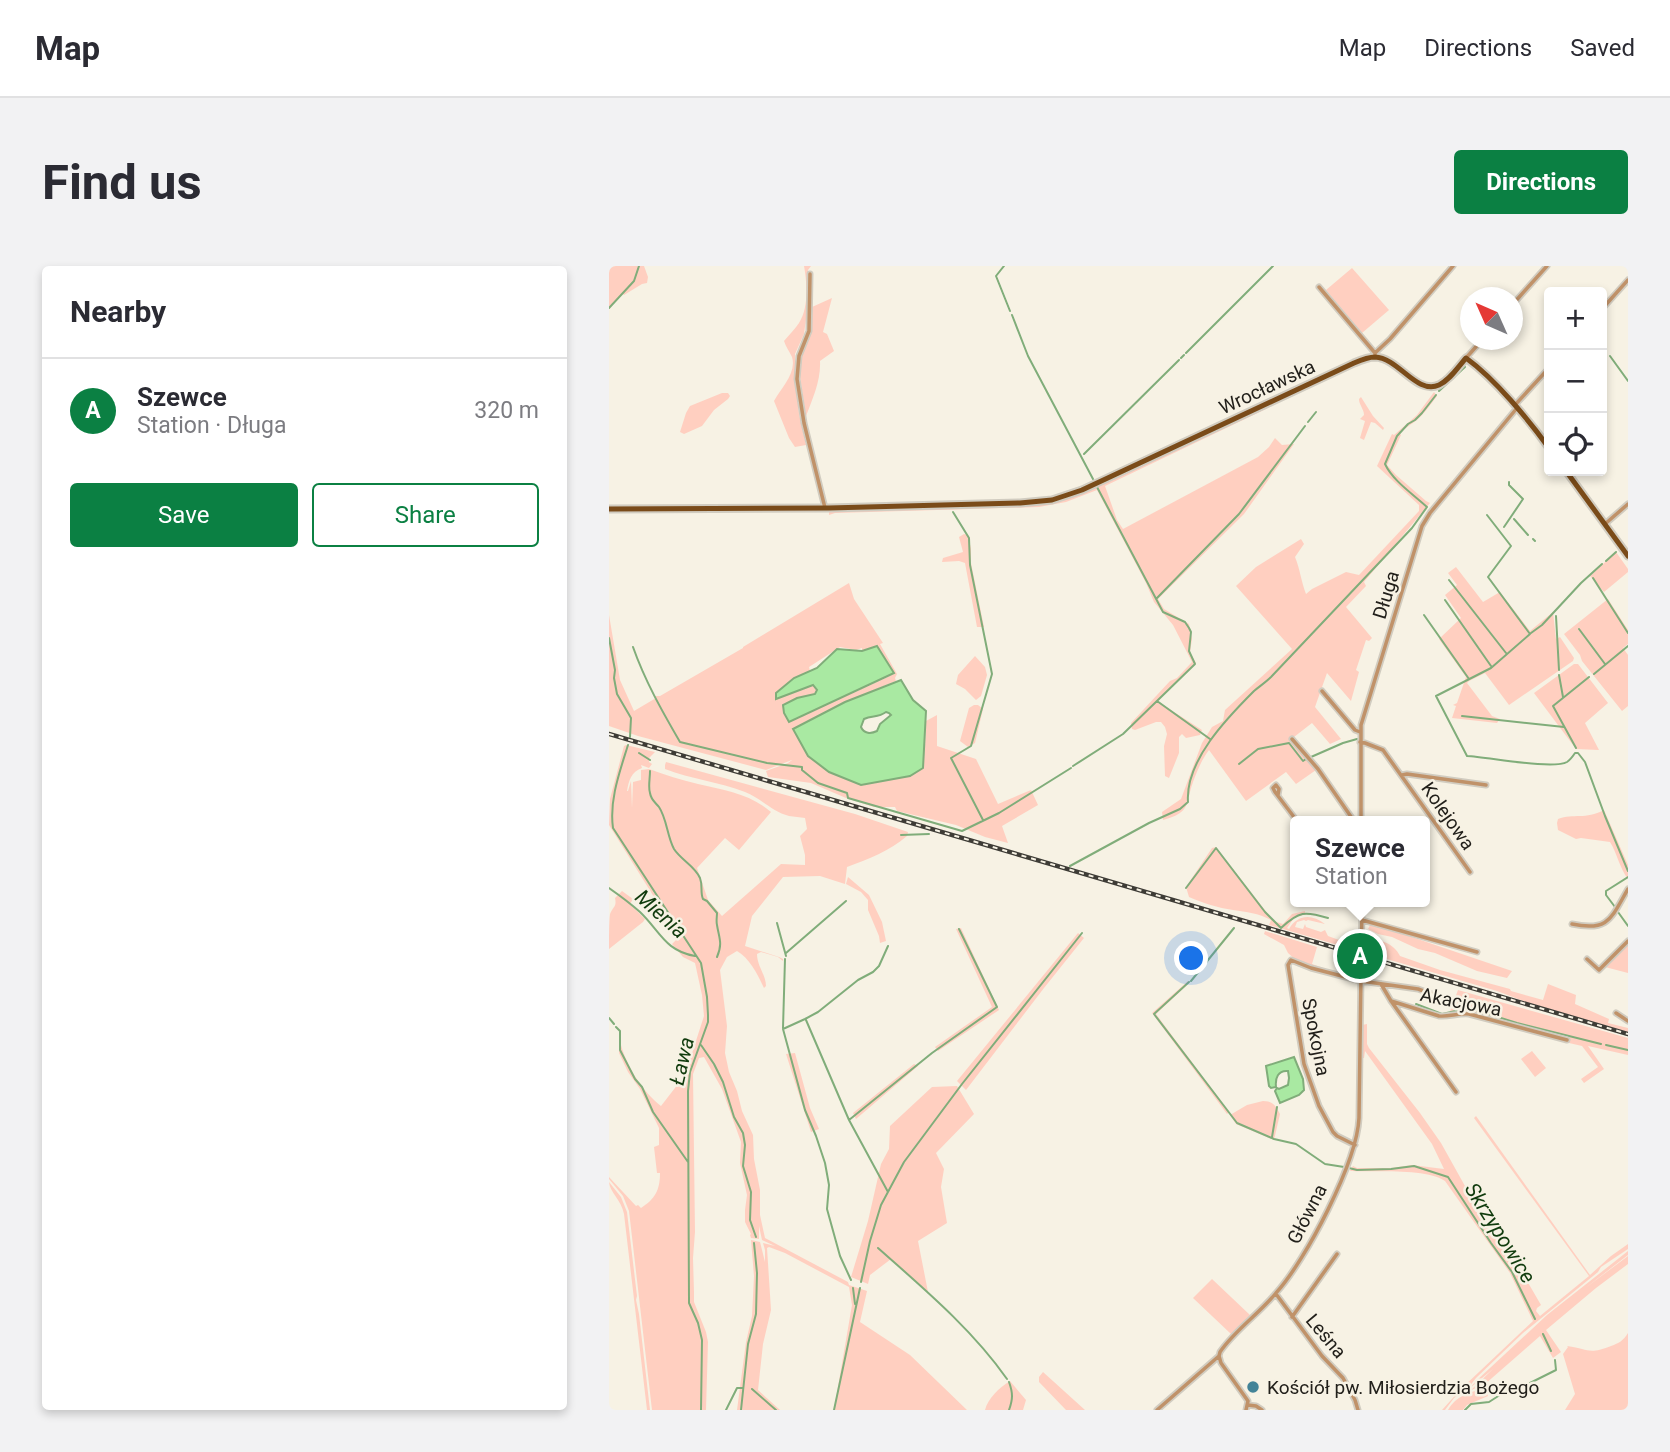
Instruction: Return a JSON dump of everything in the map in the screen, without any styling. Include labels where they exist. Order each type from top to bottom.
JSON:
[{"type":"main road","points":[[1375,355],[1387,360],[1421,384],[1431,386],[1439,385],[1447,379],[1466,358],[1516,407],[1544,442]]},
{"type":"main road","name":"Wrocławska","points":[[609,509],[950,506],[1035,502],[1067,496],[1375,355]]},
{"type":"main road","points":[[1570,476],[1628,556]]},
{"type":"street","points":[[1319,287],[1375,355],[1453,266]]},
{"type":"street","points":[[1523,293],[1547,266]]},
{"type":"street","points":[[810,274],[809,331],[799,356],[797,379],[804,423],[825,508]]},
{"type":"street","points":[[1607,303],[1628,280]]},
{"type":"street","points":[[1466,358],[1473,350]]},
{"type":"street","name":"Długa","points":[[1361,816],[1360,732],[1422,526],[1544,374]]},
{"type":"street","points":[[1605,524],[1627,505]]},
{"type":"street","points":[[1322,691],[1356,732],[1360,732]]},
{"type":"street","points":[[1292,739],[1318,769],[1351,816]]},
{"type":"street","name":"Kolejowa","points":[[1360,742],[1383,750],[1470,872]]},
{"type":"street","name":"Kolejowa","points":[[1402,775],[1486,785]]},
{"type":"street","points":[[1278,796],[1293,816]]},
{"type":"street","points":[[1572,924],[1588,927],[1605,923],[1614,914],[1628,889]]},
{"type":"street","points":[[1362,907],[1361,981],[1418,989],[1440,997]]},
{"type":"street","points":[[1362,920],[1477,952]]},
{"type":"street","points":[[1587,959],[1599,970],[1628,941]]},
{"type":"street","name":"Spokojna","points":[[1355,1145],[1333,1132],[1310,1084],[1300,1044],[1288,965],[1291,960],[1361,981]]},
{"type":"street","name":"Główna","points":[[1158,1410],[1219,1356],[1226,1345],[1276,1294],[1296,1266],[1321,1222],[1355,1145],[1359,1118],[1361,981]]},
{"type":"street","points":[[1381,984],[1456,1092]]},
{"type":"street","name":"Akacjowa","points":[[1391,1001],[1439,1016],[1469,1014],[1567,1040]]},
{"type":"street","points":[[1616,1013],[1628,1021]]},
{"type":"street","name":"Leśna","points":[[1292,1317],[1337,1254]]},
{"type":"street","name":"Leśna","points":[[1276,1294],[1322,1356],[1343,1378],[1358,1410]]},
{"type":"street","points":[[1219,1356],[1221,1363],[1247,1398],[1247,1407],[1256,1406],[1262,1410]]},
{"type":"shaded area","points":[[609,266],[644,266],[648,277],[647,283],[624,295],[622,293],[609,309]]},
{"type":"shaded area","points":[[804,266],[811,266],[808,270],[809,286],[804,334],[795,354],[795,372],[799,414],[806,445],[795,447],[774,401],[792,369],[792,357],[784,341],[799,323],[806,303]]},
{"type":"shaded area","points":[[1352,268],[1389,310],[1362,333],[1326,290]]},
{"type":"shaded area","points":[[832,298],[823,332],[827,334],[834,351],[820,361],[818,382],[806,416],[799,370],[801,355],[810,334],[812,307]]},
{"type":"shaded area","points":[[1434,392],[1437,396],[1426,411],[1400,434],[1387,465],[1430,503],[1364,582],[1366,586],[1346,607],[1372,638],[1366,640],[1356,670],[1359,672],[1351,701],[1327,673],[1315,707],[1341,739],[1330,744],[1312,723],[1294,737],[1318,766],[1316,770],[1296,784],[1286,772],[1246,801],[1209,750],[1196,774],[1186,806],[1179,814],[1163,820],[1162,812],[1181,799],[1202,743],[1212,727],[1223,721],[1225,710],[1292,649],[1236,586],[1256,567],[1301,539],[1304,544],[1295,557],[1306,594],[1346,572],[1359,575],[1419,511],[1419,505],[1377,466],[1392,434],[1417,415]]},
{"type":"shaded area","points":[[728,393],[730,396],[714,410],[702,426],[684,434],[680,432],[690,406]]},
{"type":"shaded area","points":[[1361,397],[1384,428],[1383,430],[1371,422],[1364,440],[1360,438],[1365,421],[1360,419],[1364,415],[1359,401]]},
{"type":"shaded area","points":[[1271,405],[1105,486],[1123,529],[1258,457],[1275,438],[1282,445],[1294,444],[1244,514],[1158,599],[1164,609],[1189,624],[1192,639],[1190,652],[1196,663],[1157,701],[1202,730],[1200,735],[1186,738],[1182,734],[1179,737],[1179,753],[1169,778],[1165,776],[1165,727],[1161,722],[1156,722],[1135,730],[1132,729],[1131,723],[1170,681],[1177,678],[1192,662],[1173,625],[1154,602],[1097,490],[1066,502],[1039,507],[829,515],[829,510],[950,508],[1052,502]]},
{"type":"shaded area","points":[[968,535],[984,627],[977,627],[965,563],[942,562],[943,558],[963,552],[959,537]]},
{"type":"shaded area","points":[[1616,552],[1628,572],[1604,592],[1590,576]]},
{"type":"shaded area","points":[[1456,567],[1483,602],[1500,592],[1530,631],[1553,612],[1556,639],[1560,637],[1574,658],[1509,705],[1485,673],[1469,681],[1467,683],[1492,716],[1500,719],[1497,723],[1452,718],[1456,706],[1453,705],[1457,703],[1466,677],[1439,639],[1461,618],[1445,595],[1457,585],[1448,573]]},
{"type":"shaded area","points":[[849,583],[854,599],[883,643],[880,644],[897,674],[896,681],[845,702],[793,729],[808,756],[829,772],[925,745],[926,721],[937,715],[937,746],[976,759],[998,804],[1031,790],[1038,805],[1002,826],[1008,843],[956,825],[897,811],[895,807],[874,807],[811,783],[768,777],[766,771],[792,760],[766,770],[609,726],[609,615],[620,680],[634,711],[656,698],[655,696],[660,696]],"holes":[[[840,647],[856,650],[877,647],[894,674],[789,722],[797,698],[815,694],[817,690],[813,685],[777,698],[794,678],[810,671],[809,667]]]},
{"type":"shaded area","points":[[1608,599],[1628,630],[1628,644],[1623,648],[1628,655],[1628,706],[1622,711],[1564,634]]},
{"type":"shaded area","points":[[877,646],[894,673],[789,722],[783,705],[815,694],[817,690],[813,685],[776,699],[776,693],[794,678],[817,668],[837,649],[862,651]]},
{"type":"shaded area","points":[[975,656],[985,667],[987,675],[981,696],[976,700],[956,684],[958,675]]},
{"type":"shaded area","points":[[1574,664],[1578,664],[1608,703],[1585,723],[1599,750],[1576,749],[1534,693]]},
{"type":"shaded area","points":[[901,680],[913,700],[926,711],[923,768],[910,776],[861,785],[829,772],[808,756],[793,729],[845,702]],"holes":[[[889,713],[891,715],[880,724],[877,731],[868,733],[861,727],[864,719]]]},
{"type":"shaded area","points":[[974,705],[983,709],[975,743],[968,747],[960,741],[969,708]]},
{"type":"shaded area","points":[[626,745],[655,752],[649,758],[652,764],[649,768],[641,765],[642,768],[633,774],[630,780],[627,791],[631,781],[632,808],[633,782],[641,780],[641,770],[649,769],[737,794],[755,801],[771,812],[739,850],[725,838],[697,868],[708,900],[722,916],[781,864],[805,865],[800,836],[807,829],[805,818],[783,814],[735,789],[665,769],[666,762],[855,814],[908,832],[907,836],[886,850],[847,867],[845,884],[820,876],[783,877],[752,916],[745,946],[779,957],[783,961],[761,952],[757,954],[766,982],[764,988],[752,966],[737,951],[727,957],[720,970],[727,1026],[725,1053],[742,1111],[753,1135],[760,1190],[760,1215],[765,1238],[848,1282],[849,1285],[867,1291],[860,1322],[910,1355],[967,1410],[834,1410],[852,1305],[849,1287],[769,1247],[771,1310],[763,1344],[758,1390],[780,1410],[737,1410],[752,1316],[754,1276],[751,1240],[760,1242],[765,1262],[763,1243],[775,1246],[762,1240],[759,1226],[759,1239],[751,1238],[745,1222],[747,1195],[740,1163],[741,1142],[722,1089],[704,1057],[699,1058],[693,1074],[693,1258],[694,1302],[708,1342],[706,1410],[652,1410],[629,1211],[623,1196],[609,1177],[636,1206],[641,1208],[650,1201],[656,1194],[660,1179],[654,1147],[659,1145],[659,1128],[640,1089],[628,1072],[619,1053],[619,1045],[648,1094],[661,1106],[685,1075],[704,1016],[695,963],[683,957],[672,944],[679,937],[609,825],[610,799]]},
{"type":"shaded area","points":[[1604,810],[1628,865],[1628,879],[1610,842],[1576,839],[1558,830],[1558,819],[1591,815]]},
{"type":"shaded area","points":[[1216,847],[1273,921],[1283,924],[1292,914],[1305,911],[1305,914],[1294,918],[1287,928],[1301,918],[1315,918],[1325,924],[1304,920],[1297,922],[1295,927],[1303,929],[1305,924],[1306,927],[1321,932],[1325,930],[1328,936],[1339,940],[1355,932],[1359,935],[1359,947],[1356,946],[1355,950],[1269,925],[1271,920],[1262,916],[1216,907],[1189,897],[1186,887],[1212,848]]},
{"type":"shaded area","points":[[848,877],[869,895],[882,922],[886,941],[880,943],[868,910],[868,900],[861,892],[846,884]]},
{"type":"shaded area","points":[[622,891],[633,899],[630,904],[645,919],[609,949],[610,914],[615,898]]},
{"type":"shaded area","points":[[1370,925],[1512,971],[1507,978],[1477,971],[1435,953],[1378,934],[1368,929]]},
{"type":"shaded area","points":[[961,928],[999,1010],[938,1051],[935,1047],[992,1007],[956,929]]},
{"type":"shaded area","points":[[1265,931],[1317,947],[1312,964],[1326,971],[1298,962],[1284,945],[1264,934]]},
{"type":"shaded area","points":[[1078,933],[1084,938],[966,1090],[957,1081]]},
{"type":"shaded area","points":[[1366,937],[1390,945],[1400,956],[1543,1000],[1548,984],[1576,995],[1575,1004],[1609,1019],[1608,1023],[1628,1028],[1628,1032],[1497,991],[1364,954]]},
{"type":"shaded area","points":[[1628,945],[1628,973],[1605,967]]},
{"type":"shaded area","points":[[1188,981],[1189,983],[1156,1014],[1229,1112],[1227,1114],[1152,1013]]},
{"type":"shaded area","points":[[1458,990],[1628,1038],[1628,1055],[1588,1046],[1604,1069],[1584,1083],[1581,1079],[1598,1067],[1582,1046],[1569,1043],[1569,1039],[1465,1011],[1449,1014]]},
{"type":"shaded area","points":[[1367,1024],[1369,1048],[1441,1143],[1470,1195],[1541,1305],[1536,1311],[1540,1316],[1589,1276],[1474,1118],[1476,1116],[1590,1275],[1628,1244],[1628,1249],[1601,1267],[1523,1333],[1469,1387],[1454,1398],[1445,1410],[1442,1410],[1461,1389],[1533,1321],[1510,1273],[1445,1181],[1413,1172],[1350,1171],[1353,1166],[1391,1168],[1412,1165],[1444,1169],[1432,1144],[1365,1051],[1362,1058],[1362,1025]]},
{"type":"shaded area","points":[[1532,1051],[1546,1068],[1535,1077],[1521,1059]]},
{"type":"shaded area","points":[[795,1053],[810,1108],[819,1129],[811,1132],[786,1054]]},
{"type":"shaded area","points":[[1294,1057],[1303,1079],[1304,1090],[1280,1103],[1275,1091],[1288,1085],[1288,1071],[1280,1073],[1276,1087],[1271,1088],[1266,1066]]},
{"type":"shaded area","points":[[914,1064],[918,1066],[856,1119],[853,1113]]},
{"type":"shaded area","points":[[957,1086],[974,1114],[936,1153],[944,1169],[941,1187],[947,1223],[918,1241],[928,1292],[891,1259],[870,1275],[868,1284],[851,1277],[881,1164],[889,1149],[890,1126],[932,1087]]},
{"type":"shaded area","points":[[1263,1101],[1274,1104],[1280,1114],[1274,1140],[1236,1124],[1230,1115],[1247,1105]]},
{"type":"shaded area","points":[[609,1182],[621,1197],[627,1212],[650,1410],[647,1410],[624,1214]]},
{"type":"shaded area","points":[[1628,1251],[1628,1255],[1584,1289],[1628,1256],[1628,1264],[1546,1330],[1561,1352],[1553,1358],[1540,1336],[1484,1385],[1488,1396],[1467,1405],[1463,1410],[1448,1410],[1459,1398],[1483,1388],[1482,1386],[1471,1390],[1493,1369],[1470,1388],[1547,1315]]},
{"type":"shaded area","points":[[1212,1279],[1250,1315],[1231,1334],[1193,1298]]},
{"type":"shaded area","points":[[1628,1333],[1628,1410],[1565,1410],[1575,1394],[1563,1354],[1567,1346],[1598,1350],[1619,1343]]},
{"type":"shaded area","points":[[1043,1372],[1085,1410],[1066,1410],[1039,1382]]},
{"type":"shaded area","points":[[1010,1381],[1026,1400],[1023,1410],[985,1410],[995,1394]]},
{"type":"waterway","name":"Ława","points":[[609,308],[634,281],[639,266]]},
{"type":"waterway","points":[[1004,266],[996,276],[1010,311]]},
{"type":"waterway","points":[[1186,353],[1273,266]]},
{"type":"waterway","points":[[1012,315],[1028,356],[1093,479]]},
{"type":"waterway","points":[[1181,358],[1184,355]]},
{"type":"waterway","points":[[1610,356],[1628,381]]},
{"type":"waterway","points":[[1084,454],[1179,360]]},
{"type":"waterway","points":[[1439,391],[1465,367]]},
{"type":"waterway","points":[[1070,866],[1180,809],[1188,802],[1193,771],[1220,727],[1412,528],[1427,507],[1398,482],[1385,464],[1397,436],[1422,413],[1436,395]]},
{"type":"waterway","points":[[1308,422],[1316,412]]},
{"type":"waterway","points":[[1157,598],[1239,514],[1305,426]]},
{"type":"waterway","points":[[1504,527],[1523,499],[1509,482]]},
{"type":"waterway","points":[[1073,766],[1123,734],[1195,664],[1189,651],[1189,628],[1185,622],[1163,612],[1097,487]]},
{"type":"waterway","points":[[953,512],[969,538],[970,565],[992,674],[971,746],[951,758],[983,820]]},
{"type":"waterway","points":[[1487,515],[1511,546],[1488,577],[1530,634],[1491,668],[1436,696],[1467,756],[1548,765],[1567,762],[1578,753],[1585,762],[1628,871]]},
{"type":"waterway","points":[[1514,519],[1528,535]]},
{"type":"waterway","points":[[1606,561],[1616,552]]},
{"type":"waterway","points":[[1531,633],[1602,564]]},
{"type":"waterway","points":[[1593,578],[1628,633]]},
{"type":"waterway","points":[[1449,580],[1506,653]]},
{"type":"waterway","points":[[1445,600],[1491,666]]},
{"type":"waterway","points":[[1424,615],[1469,679]]},
{"type":"waterway","points":[[1556,616],[1559,670]]},
{"type":"waterway","points":[[1579,629],[1605,664]]},
{"type":"waterway","name":"Ława","points":[[609,638],[617,694],[631,718],[630,737]]},
{"type":"waterway","points":[[1594,674],[1628,646]]},
{"type":"waterway","points":[[633,647],[648,684],[680,742],[767,763],[802,767],[802,770],[818,783],[847,793],[848,798],[962,831],[999,813],[1071,768]]},
{"type":"waterway","points":[[1559,675],[1563,697]]},
{"type":"waterway","points":[[1576,748],[1553,706],[1589,677]]},
{"type":"waterway","points":[[1157,701],[1210,739]]},
{"type":"waterway","points":[[1462,716],[1564,727]]},
{"type":"waterway","points":[[1311,757],[1357,739]]},
{"type":"waterway","points":[[1239,764],[1258,749],[1289,743],[1303,761],[1306,759]]},
{"type":"waterway","name":"Ława","points":[[628,745],[614,796],[613,828],[701,963],[707,997],[708,1022],[690,1072],[688,1091],[689,1303],[702,1340],[701,1410]]},
{"type":"waterway","name":"Ława","points":[[639,753],[650,760]]},
{"type":"waterway","name":"Ława","points":[[650,771],[649,788],[652,799],[662,812],[674,849],[698,874],[703,899],[717,913],[720,944],[717,957]]},
{"type":"waterway","points":[[901,835],[929,834]]},
{"type":"waterway","points":[[1186,888],[1216,848],[1265,912],[1281,928],[1303,914],[1328,918]]},
{"type":"waterway","points":[[1615,907],[1606,891],[1628,877]]},
{"type":"waterway","name":"Mienia","points":[[609,888],[640,912],[670,945],[695,956]]},
{"type":"waterway","points":[[786,953],[846,901]]},
{"type":"waterway","points":[[1618,912],[1628,926]]},
{"type":"waterway","points":[[777,923],[786,956]]},
{"type":"waterway","name":"Skrzypowice","points":[[1191,981],[1234,928]]},
{"type":"waterway","points":[[849,1120],[932,1053],[997,1007],[959,929]]},
{"type":"waterway","points":[[861,1282],[881,1205],[904,1162],[1082,933]]},
{"type":"waterway","points":[[851,1280],[840,1256],[827,1209],[829,1185],[825,1163],[805,1110],[783,1029],[818,1012],[858,980],[873,972],[879,966],[888,946]]},
{"type":"waterway","points":[[783,1028],[785,959]]},
{"type":"waterway","name":"Skrzypowice","points":[[1189,982],[1154,1014],[1237,1123],[1274,1139],[1296,1144],[1325,1164],[1344,1167]]},
{"type":"waterway","points":[[1416,1004],[1442,1014],[1469,1008],[1601,1044]]},
{"type":"waterway","points":[[609,1018],[614,1024]]},
{"type":"waterway","points":[[806,1020],[849,1120],[888,1192]]},
{"type":"waterway","points":[[616,1027],[620,1031],[620,1050],[635,1079],[642,1087],[653,1112],[688,1162]]},
{"type":"waterway","name":"Skrzypowice","points":[[701,1045],[723,1082],[734,1117],[743,1133],[743,1166],[751,1192],[750,1220],[756,1237]]},
{"type":"waterway","points":[[1606,1045],[1628,1050]]},
{"type":"waterway","points":[[1272,1137],[1277,1107]]},
{"type":"waterway","name":"Skrzypowice","points":[[1349,1168],[1391,1169],[1414,1166],[1448,1177],[1512,1272],[1535,1319]]},
{"type":"waterway","name":"Skrzypowice","points":[[741,1410],[748,1344],[756,1314],[757,1273],[754,1243]]},
{"type":"waterway","points":[[878,1248],[963,1326],[1007,1379]]},
{"type":"waterway","points":[[853,1288],[855,1304]]},
{"type":"waterway","points":[[834,1410],[860,1288]]},
{"type":"waterway","name":"Skrzypowice","points":[[1543,1334],[1551,1351]]},
{"type":"waterway","name":"Skrzypowice","points":[[1465,1410],[1471,1404],[1489,1402],[1514,1386],[1528,1384],[1556,1370],[1555,1360]]},
{"type":"waterway","points":[[1009,1382],[1012,1396],[1009,1410]]},
{"type":"waterway","points":[[726,1410],[737,1388],[743,1388]]},
{"type":"waterway","points":[[752,1389],[776,1410]]},
{"type":"railway","points":[[609,734],[1628,1034]]},
{"type":"place","name":"Szewce","points":[[1360,956]]},
{"type":"place","name":"Kościół pw. Miłosierdzia Bożego","points":[[1253,1387]]}]
